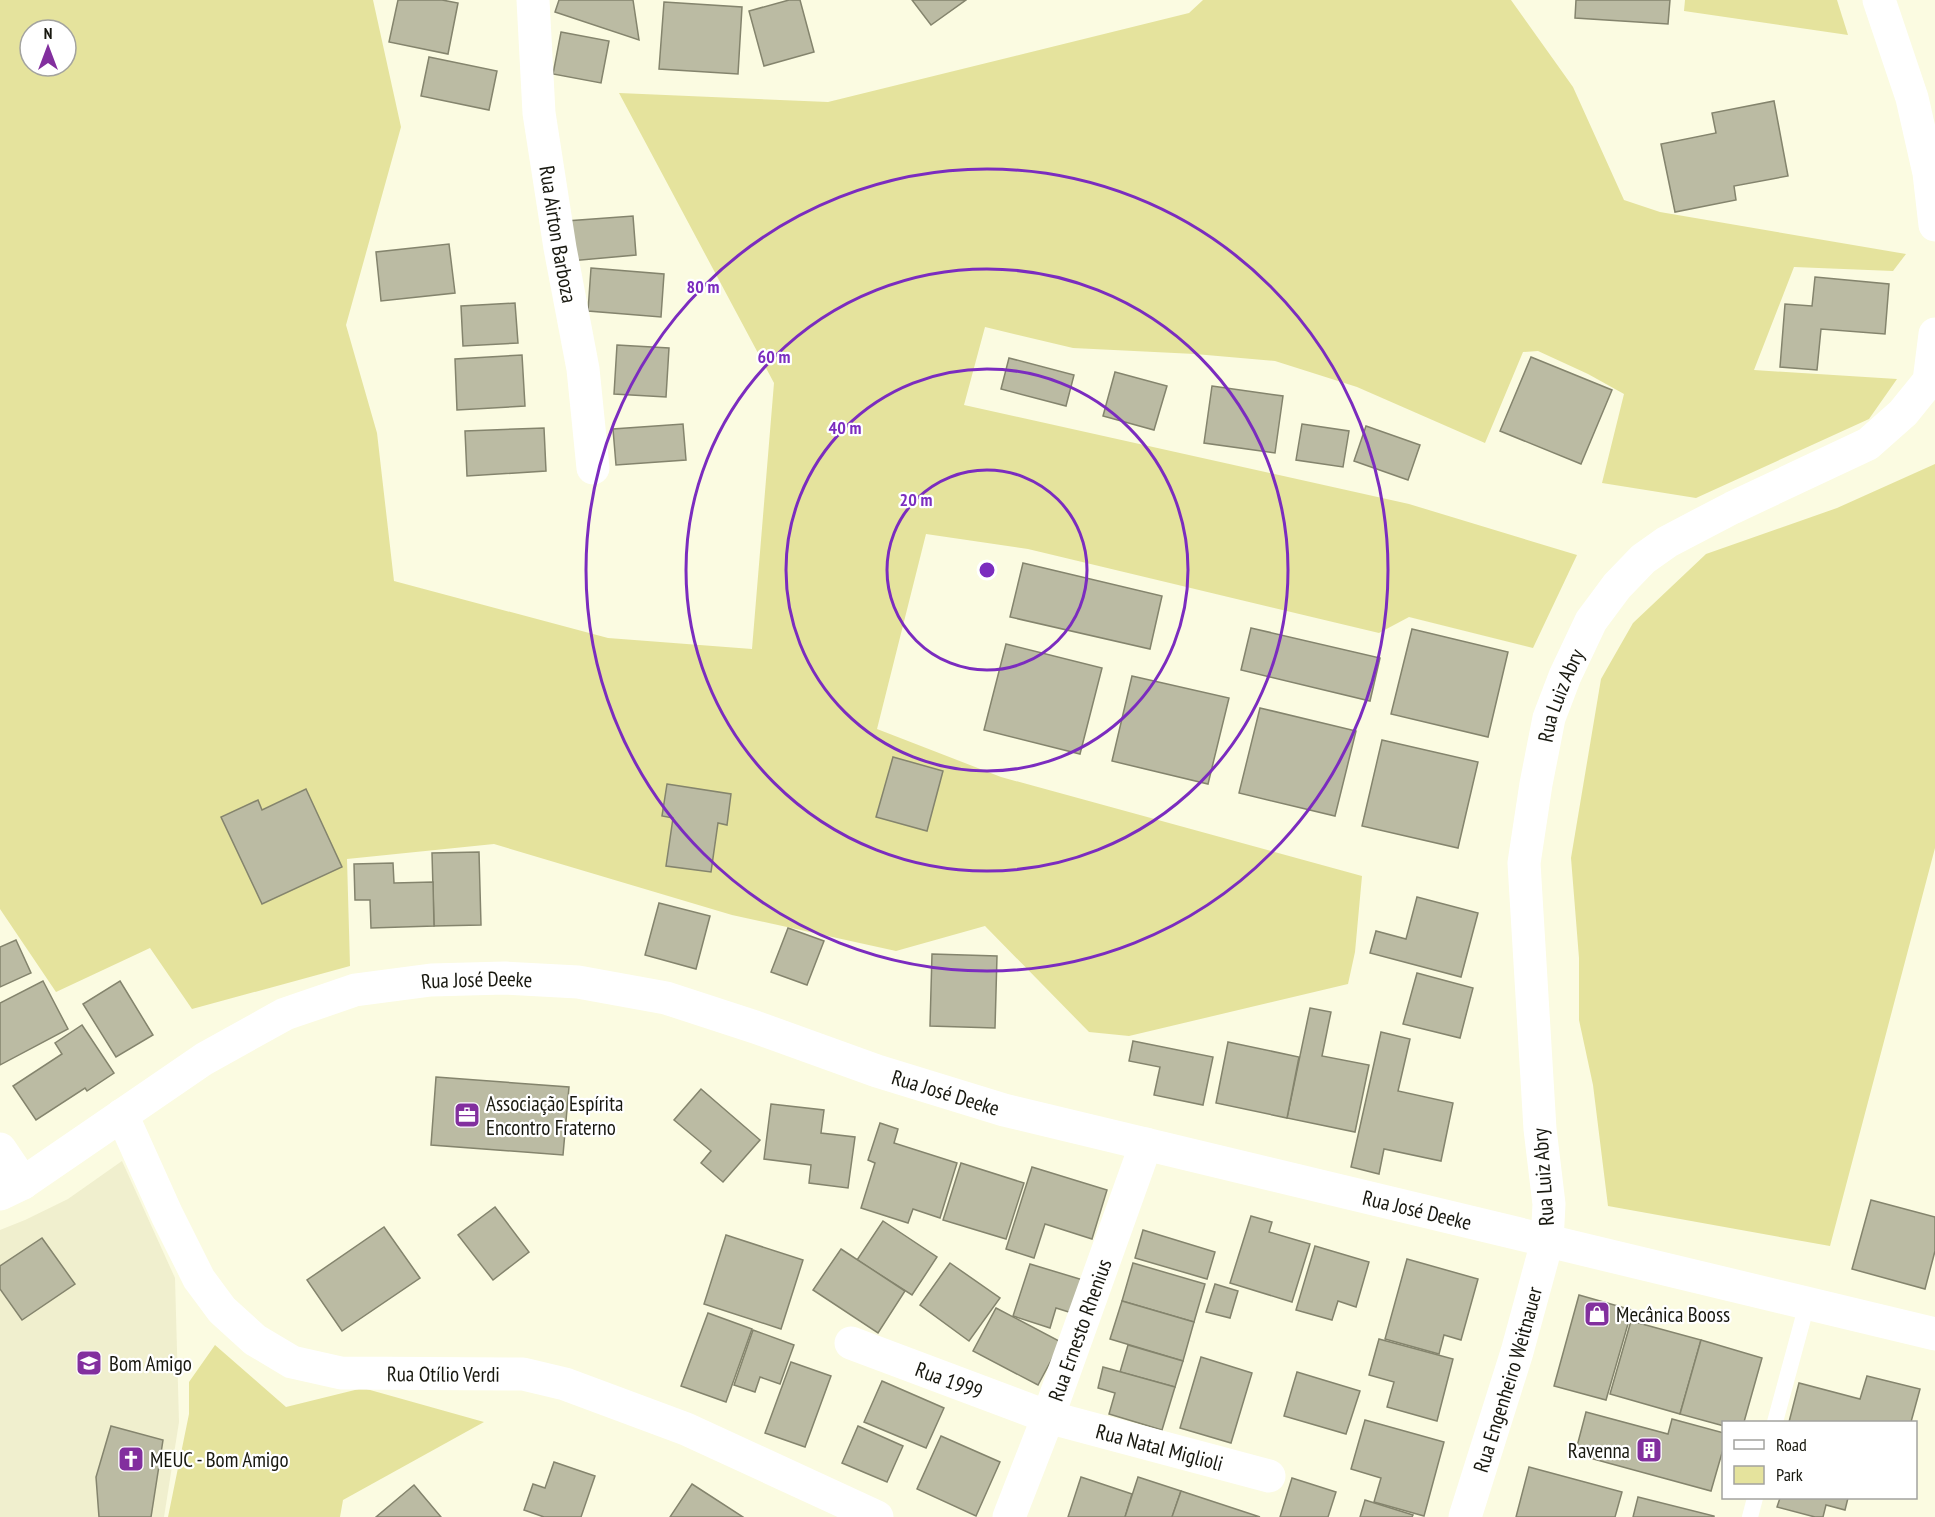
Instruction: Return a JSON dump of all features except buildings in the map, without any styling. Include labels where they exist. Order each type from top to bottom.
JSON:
[{"type":"street","name":"Rua Airton Barboza","points":[[533,0],[539,113],[582,369],[593,468]]},
{"type":"street","points":[[1880,0],[1912,98],[1932,173],[1935,225]]},
{"type":"street","name":"Rua Luiz Abry","points":[[1547,1242],[1549,1204],[1540,1129],[1524,863],[1549,718],[1565,676],[1591,621],[1617,586],[1643,559],[1667,542],[1732,508],[1868,444],[1903,413],[1929,381],[1935,334]]},
{"type":"street","name":"Rua José Deeke","points":[[12,1188],[204,1059],[285,1014],[355,990],[431,980],[505,978],[578,982],[666,998],[877,1071],[1004,1110],[1935,1334]]},
{"type":"street","name":"Rua Otílio Verdi","points":[[122,1115],[199,1279],[222,1310],[255,1341],[292,1362],[341,1373],[523,1374],[565,1384],[686,1430],[877,1517]]},
{"type":"street","name":"Rua Ernesto Rhenius","points":[[1009,1517],[1048,1417],[1146,1144]]},
{"type":"street","points":[[0,1149],[12,1188]]},
{"type":"street","name":"Rua Engenheiro Weitnauer","points":[[1465,1517],[1517,1352],[1547,1242]]},
{"type":"street","name":"Rua 1999","points":[[851,1343],[1048,1417]]},
{"type":"street","name":"Rua Natal Miglioli","points":[[1048,1417],[1269,1476]]},
{"type":"lane","points":[[1775,1421],[1808,1304]]},
{"type":"lane","points":[[1749,1517],[1754,1499]]},
{"type":"shaded area","name":"Bom Amigo","points":[[122,1161],[175,1278],[179,1422],[164,1517],[0,1517],[0,1230],[68,1199]]},
{"type":"green space","points":[[0,0],[373,0],[401,127],[346,325],[377,433],[394,581],[608,638],[752,649],[774,383],[619,93],[828,102],[1189,13],[1203,0],[1511,0],[1573,87],[1624,200],[1660,212],[1906,254],[1893,271],[1794,267],[1754,370],[1897,379],[1869,419],[1696,498],[1602,483],[1624,394],[1538,351],[1523,352],[1485,443],[1357,387],[1275,361],[1195,354],[1073,348],[985,327],[964,405],[1409,504],[1577,555],[1533,648],[1409,617],[1379,633],[1028,549],[926,534],[877,729],[1001,777],[1362,876],[1355,952],[1348,984],[1129,1036],[1089,1032],[985,926],[896,951],[732,915],[494,844],[347,859],[350,966],[192,1009],[150,948],[56,992],[0,909]]},
{"type":"green space","points":[[1685,0],[1837,0],[1848,35],[1684,11]]},
{"type":"green space","points":[[1935,464],[1935,848],[1830,1246],[1608,1206],[1593,1085],[1579,1020],[1579,958],[1571,858],[1601,679],[1633,623],[1706,554],[1837,508]]},
{"type":"green space","points":[[215,1345],[286,1407],[363,1388],[484,1422],[343,1500],[340,1517],[168,1517],[189,1414],[189,1382]]},
{"type":"place","name":"Associação Espírita Encontro Fraterno","points":[[467,1115]]},
{"type":"place","name":"Mecânica Booss","points":[[1597,1314]]},
{"type":"place","name":"Bom Amigo","points":[[89,1363]]},
{"type":"place","name":"Ravenna","points":[[1649,1450]]},
{"type":"place","name":"MEUC - Bom Amigo","points":[[131,1459]]}]
